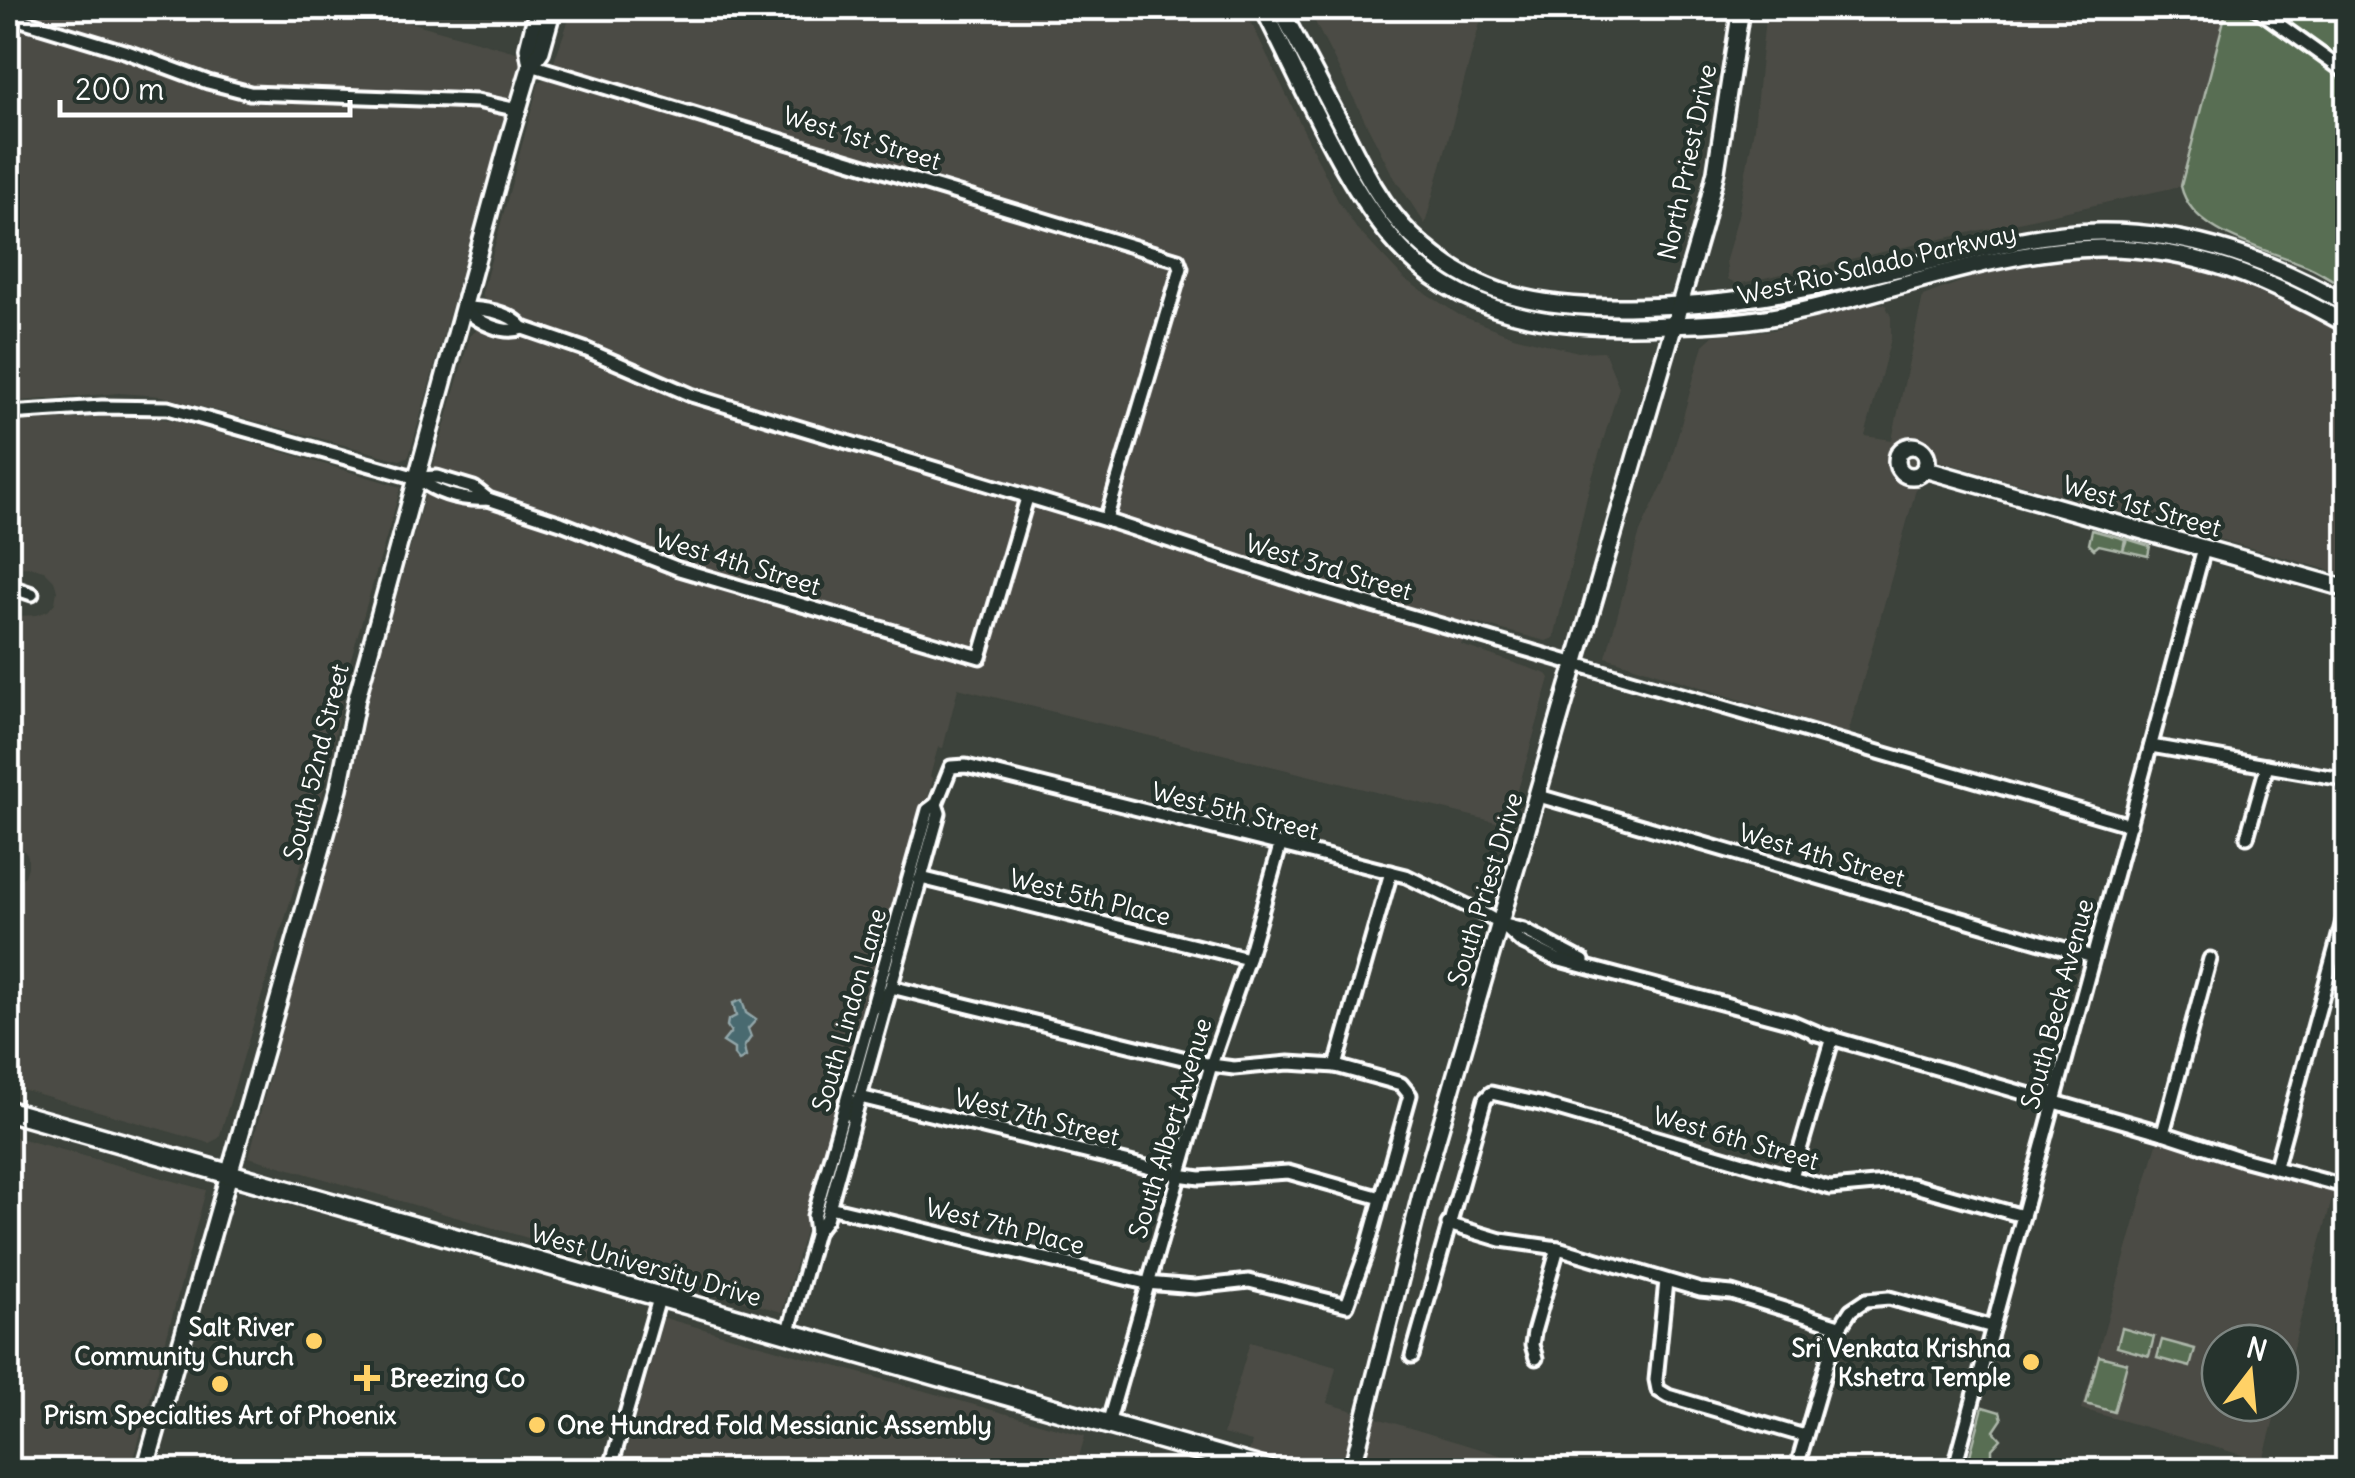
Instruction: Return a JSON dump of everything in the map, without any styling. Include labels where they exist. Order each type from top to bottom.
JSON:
[{"type":"main road","points":[[531,65],[528,48],[538,8]]},
{"type":"main road","points":[[531,65],[541,51],[553,8]]},
{"type":"main road","points":[[1265,8],[1290,41],[1301,48]]},
{"type":"main road","name":"West Rio Salado Parkway","points":[[1265,8],[1353,182],[1383,229],[1424,269],[1462,294],[1528,318],[1574,325],[1675,325],[1796,312],[2019,257],[2098,248],[2160,252],[2212,261],[2276,286],[2348,325]]},
{"type":"main road","name":"West Rio Salado Parkway","points":[[1280,8],[1390,212],[1423,247],[1460,274],[1510,296],[1552,305],[1681,305],[1774,296],[2022,240],[2104,232],[2174,238],[2240,254],[2348,305]]},
{"type":"main road","name":"North Priest Drive","points":[[1675,325],[1716,172],[1741,8]]},
{"type":"main road","name":"South 52nd Street","points":[[145,1470],[340,788],[357,698],[531,65]]},
{"type":"main road","points":[[1383,229],[1396,233],[1438,270],[1460,274]]},
{"type":"main road","name":"South Priest Drive","points":[[1352,1470],[1423,1187],[1675,325]]},
{"type":"main road","name":"West 1st Street","points":[[1924,469],[2348,589]]},
{"type":"main road","name":"West University Drive","points":[[8,1111],[1269,1470]]},
{"type":"street","points":[[2256,8],[2348,74]]},
{"type":"street","points":[[8,16],[250,93],[477,101],[518,110]]},
{"type":"street","name":"West 1st Street","points":[[531,65],[1178,260],[1181,268],[1106,520]]},
{"type":"street","name":"West 3rd Street","points":[[463,308],[478,308],[518,320],[523,328],[588,350],[691,395],[1106,520],[1314,588],[2130,825]]},
{"type":"street","name":"West 4th Street","points":[[8,413],[102,406],[168,408],[417,478],[437,477],[474,488],[488,499],[679,569],[980,657],[1027,498]]},
{"type":"street","name":"South Beck Avenue","points":[[1954,1470],[2204,550]]},
{"type":"street","points":[[8,586],[32,594]]},
{"type":"street","points":[[2151,746],[2348,780]]},
{"type":"street","name":"South Lindon Lane","points":[[816,1232],[814,1216],[928,810],[936,804],[951,766]]},
{"type":"street","name":"West 5th Street","points":[[951,766],[966,766],[1390,872],[1434,888],[1596,968],[2348,1187]]},
{"type":"street","points":[[2246,837],[2267,766]]},
{"type":"street","name":"West 4th Street","points":[[1539,796],[2094,957]]},
{"type":"street","name":"South Lindon Lane","points":[[789,1331],[892,987],[939,813],[936,804]]},
{"type":"street","name":"South Albert Avenue","points":[[1108,1424],[1210,1065],[1248,959],[1280,846]]},
{"type":"street","points":[[1336,1066],[1390,872]]},
{"type":"street","points":[[901,908],[922,878]]},
{"type":"street","name":"West 5th Place","points":[[922,878],[1248,959]]},
{"type":"street","points":[[2276,1166],[2348,903]]},
{"type":"street","points":[[2162,1133],[2210,960]]},
{"type":"street","points":[[871,1014],[892,987],[1210,1065],[1336,1066],[1407,1088],[1410,1096],[1381,1198]]},
{"type":"street","points":[[1792,1177],[1826,1036]]},
{"type":"street","name":"West 6th Street","points":[[1448,1224],[1485,1099],[1498,1092],[1830,1188],[1872,1183],[1911,1185],[2023,1216]]},
{"type":"street","points":[[841,1123],[860,1097]]},
{"type":"street","name":"West 7th Street","points":[[860,1097],[1179,1175],[1200,1178],[1288,1172],[1381,1198]]},
{"type":"street","points":[[829,1207],[826,1198],[836,1161],[833,1150]]},
{"type":"street","name":"West 7th Place","points":[[829,1207],[1146,1283],[1195,1287],[1249,1280],[1348,1305],[1381,1198]]},
{"type":"street","points":[[1412,1356],[1448,1224],[1502,1240],[1558,1248],[1700,1290],[1732,1293],[1839,1326]]},
{"type":"street","points":[[1536,1358],[1534,1332],[1558,1248]]},
{"type":"street","points":[[1666,1280],[1658,1390],[1806,1436]]},
{"type":"street","points":[[610,1470],[660,1295]]},
{"type":"street","points":[[1796,1470],[1839,1326],[1851,1310],[1866,1300],[1889,1298],[1993,1327]]},
{"type":"shaded area","points":[[8,8],[359,8],[523,54],[409,456],[400,460],[162,396],[119,393],[8,402]]},
{"type":"shaded area","points":[[573,8],[1244,8],[1338,201],[1356,228],[1404,279],[1459,315],[1513,336],[1578,352],[1604,351],[1619,387],[1589,488],[1554,638],[1546,641],[1472,622],[1461,645],[1550,678],[1508,825],[958,688],[943,748],[938,747],[930,776],[933,779],[782,1312],[249,1157],[324,866],[350,787],[371,687],[470,336],[476,331],[486,303],[482,293],[539,82],[545,79],[641,108],[647,92],[554,62]]},
{"type":"shaded area","points":[[1308,8],[1484,8],[1425,224],[1392,174]]},
{"type":"shaded area","points":[[1766,8],[2227,8],[2181,186],[1737,284],[1728,279],[1726,260],[1754,128]]},
{"type":"shaded area","points":[[2096,256],[2166,259],[2207,269],[2317,314],[2347,332],[2347,575],[1925,457],[1848,734],[1606,657],[1640,532],[1666,478],[1703,345],[1714,335],[1773,330],[1874,303],[1885,304],[1891,317],[1891,338],[1865,436],[1892,440],[1923,296],[1984,273]]},
{"type":"shaded area","points":[[137,415],[178,421],[401,487],[346,675],[328,775],[219,1138],[209,1143],[8,1085],[8,887],[25,876],[28,856],[8,838],[8,604],[20,616],[37,615],[55,603],[57,591],[54,580],[44,570],[8,568],[8,423]]},
{"type":"shaded area","points":[[8,1135],[206,1190],[131,1470],[8,1470]]},
{"type":"shaded area","points":[[2158,1140],[2334,1191],[2299,1323],[2200,1323],[2200,1423],[2273,1423],[2263,1461],[2082,1409]]},
{"type":"shaded area","points":[[664,1318],[1085,1436],[1075,1470],[621,1470]]},
{"type":"shaded area","points":[[1250,1342],[1336,1367],[1327,1403],[1513,1459],[1510,1470],[1244,1470],[1252,1442],[1223,1434]]},
{"type":"green space","points":[[2227,8],[2347,8],[2347,289],[2312,268],[2233,238],[2200,217],[2188,203],[2181,186]]},
{"type":"green space","points":[[2092,530],[2125,539],[2123,550],[2127,539],[2150,546],[2148,556],[2099,545],[2094,549],[2089,544]]},
{"type":"green space","points":[[2122,1328],[2154,1337],[2149,1356],[2117,1347]]},
{"type":"green space","points":[[2162,1340],[2195,1349],[2190,1367],[2157,1358]]},
{"type":"green space","points":[[2099,1356],[2127,1363],[2114,1412],[2086,1404]]},
{"type":"green space","points":[[1983,1407],[2000,1412],[2002,1419],[1994,1431],[2001,1439],[1992,1449],[1992,1459],[1986,1462],[1990,1470],[1966,1470]]},
{"type":"water","points":[[742,1000],[746,1013],[756,1020],[748,1029],[751,1037],[744,1047],[746,1057],[739,1061],[734,1049],[723,1042],[731,1032],[728,1020],[736,1016],[733,1003]]},
{"type":"place","name":"Salt River Community Church","points":[[314,1341]]},
{"type":"place","name":"Sri Venkata Krishna Kshetra Temple","points":[[2031,1362]]},
{"type":"place","name":"Breezing Co","points":[[367,1378]]},
{"type":"place","name":"Prism Specialties Art of Phoenix","points":[[220,1384]]},
{"type":"place","name":"One Hundred Fold Messianic Assembly","points":[[537,1425]]}]
